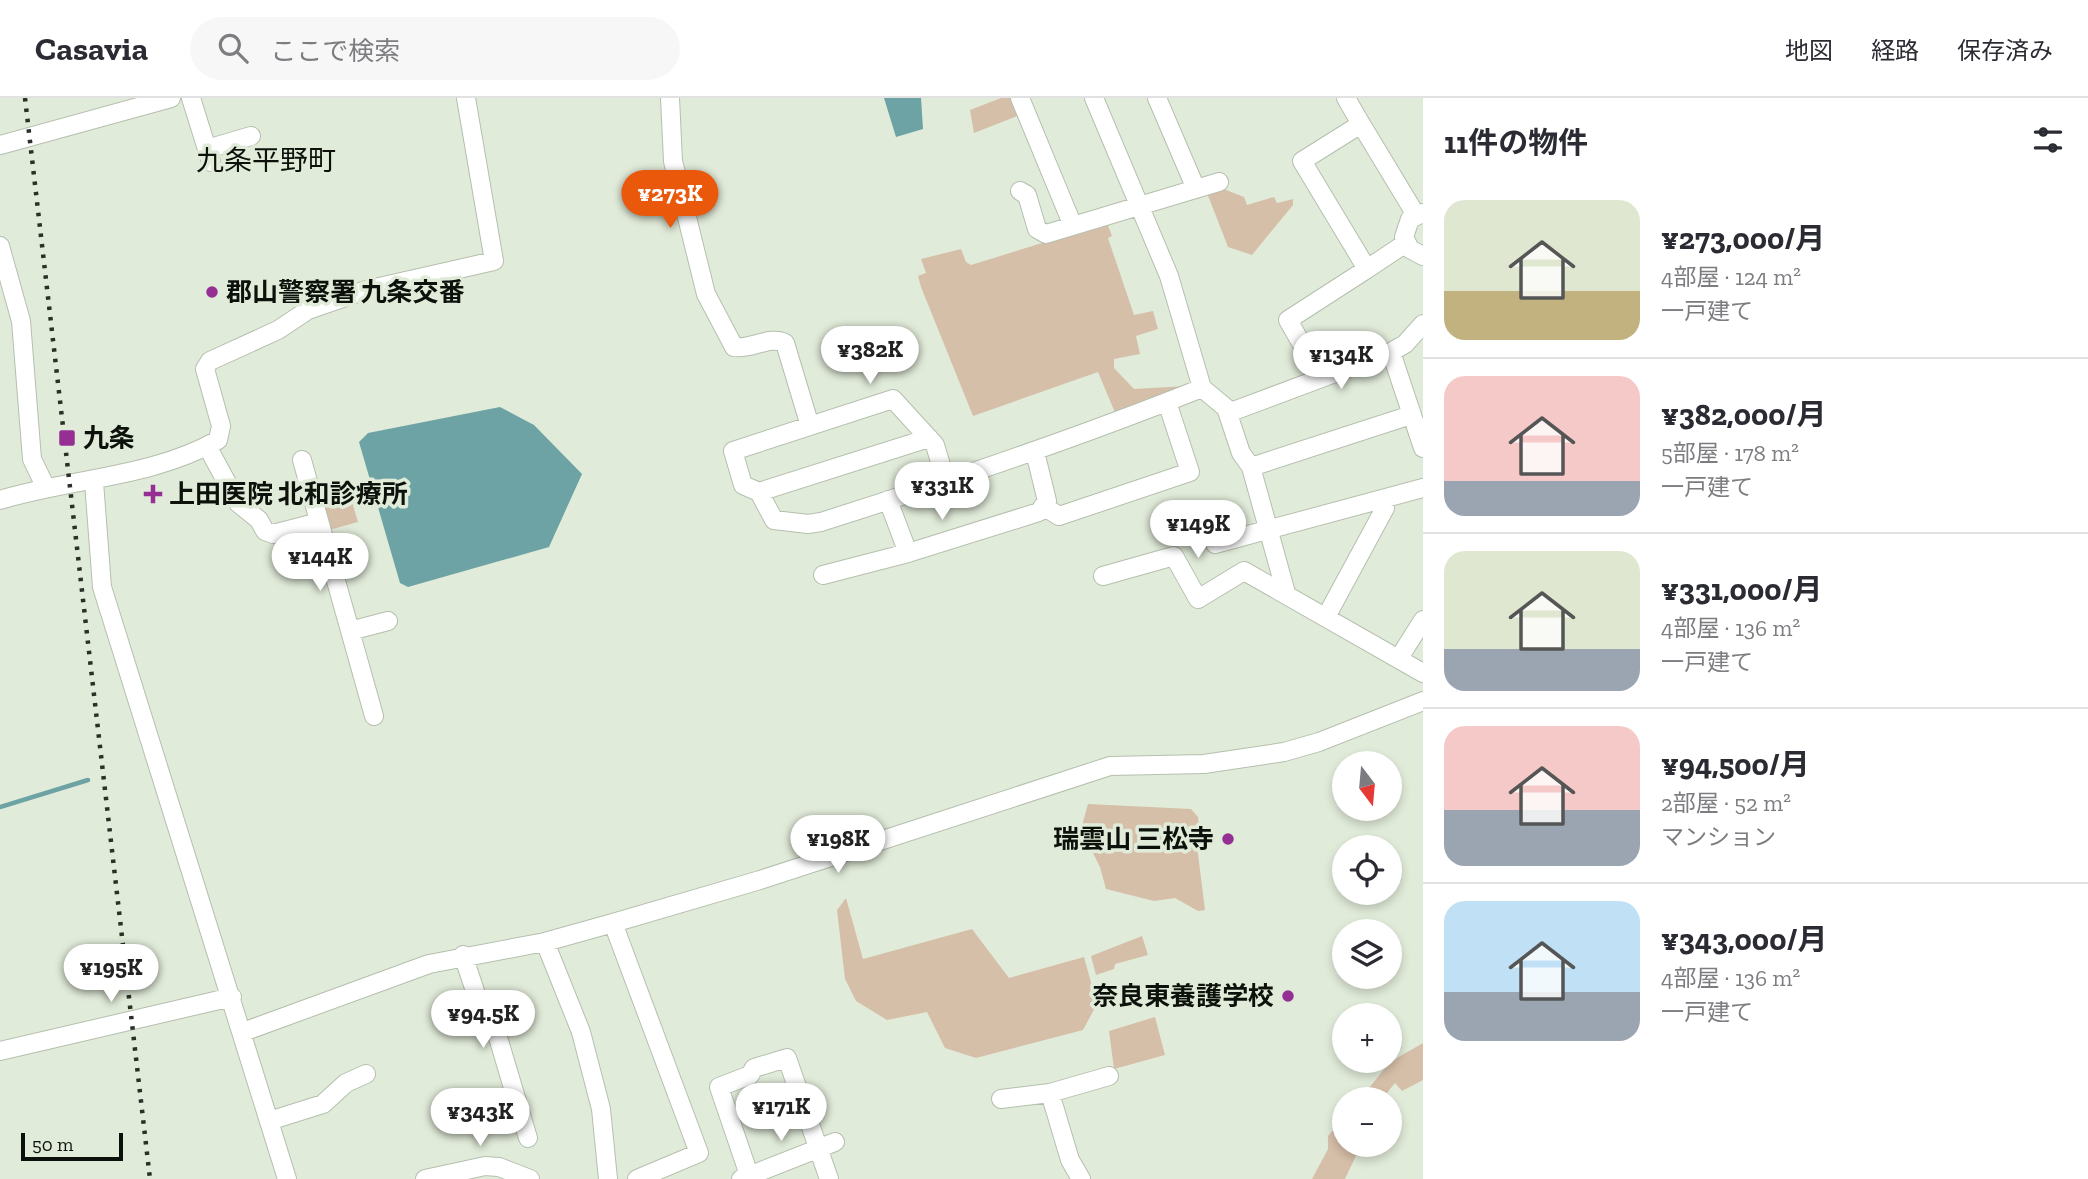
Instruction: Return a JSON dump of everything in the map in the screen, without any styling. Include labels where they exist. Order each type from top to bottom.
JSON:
[{"type":"street","points":[[0,145],[171,98]]},
{"type":"street","points":[[191,98],[209,155],[251,136]]},
{"type":"street","points":[[0,500],[45,486],[94,482],[207,446],[218,440],[220,426],[205,369],[210,361],[278,330],[309,310],[366,290],[494,261],[466,98]]},
{"type":"street","points":[[670,98],[673,161],[706,294],[714,313],[734,347],[750,347],[773,340],[785,343],[810,426]]},
{"type":"street","points":[[1020,98],[1073,226]]},
{"type":"street","points":[[1094,98],[1169,276],[1202,388],[1228,413],[1241,453],[1251,467],[1286,593]]},
{"type":"street","points":[[1157,98],[1196,189]]},
{"type":"street","points":[[1346,98],[1419,214],[1406,224],[1406,243],[1415,253],[1423,256]]},
{"type":"street","points":[[1361,124],[1302,161],[1367,269]]},
{"type":"street","points":[[1020,191],[1027,195],[1037,229],[1046,234],[1219,182]]},
{"type":"street","points":[[1321,378],[1288,320],[1406,243]]},
{"type":"street","points":[[0,246],[21,321],[32,459],[45,486]]},
{"type":"street","points":[[1228,413],[1391,352],[1405,344],[1423,324]]},
{"type":"street","points":[[1391,352],[1423,449]]},
{"type":"street","points":[[759,492],[769,514],[779,522],[821,522],[1035,452],[1202,388]]},
{"type":"street","points":[[929,438],[759,492],[743,485],[733,451],[893,399],[936,445],[946,482]]},
{"type":"street","points":[[1043,506],[1059,516],[1190,472],[1167,402]]},
{"type":"street","points":[[1251,467],[1411,415]]},
{"type":"street","points":[[207,446],[238,503],[259,520],[265,531],[273,534],[320,522]]},
{"type":"street","points":[[823,575],[908,554],[1038,512],[1047,501],[1035,452]]},
{"type":"street","points":[[302,460],[374,716]]},
{"type":"street","points":[[94,482],[102,587],[287,1179]]},
{"type":"street","points":[[1215,544],[1423,488]]},
{"type":"street","points":[[888,500],[908,554]]},
{"type":"street","points":[[1326,617],[1385,508],[1382,500]]},
{"type":"street","points":[[1103,576],[1174,556],[1199,599],[1244,571],[1423,673]]},
{"type":"street","points":[[1399,658],[1423,620]]},
{"type":"street","points":[[350,631],[388,621]]},
{"type":"street","points":[[243,1032],[388,978],[463,955],[545,942],[772,877],[1110,766],[1203,764],[1284,752],[1319,742],[1423,701]]},
{"type":"street","points":[[613,923],[699,1153],[637,1179]]},
{"type":"street","points":[[545,942],[581,1032],[601,1109],[608,1179]]},
{"type":"street","points":[[463,955],[477,997],[491,1014],[528,1138]]},
{"type":"street","points":[[0,1051],[232,997]]},
{"type":"street","points":[[829,1179],[817,1150],[787,1058],[754,1068],[750,1074],[719,1087],[745,1177],[817,1150],[835,1142]]},
{"type":"street","points":[[269,1121],[323,1104],[346,1083],[366,1074]]},
{"type":"street","points":[[1001,1099],[1050,1093],[1109,1076]]},
{"type":"street","points":[[1050,1093],[1070,1160],[1081,1179]]},
{"type":"street","points":[[425,1179],[485,1167],[499,1167],[530,1179]]},
{"type":"shaded area","points":[[1001,98],[1013,98],[1020,115],[974,133],[970,110]]},
{"type":"shaded area","points":[[1221,188],[1244,197],[1247,205],[1274,197],[1277,203],[1293,199],[1293,205],[1252,255],[1228,247],[1207,193]]},
{"type":"shaded area","points":[[1107,223],[1112,236],[1108,238],[1134,315],[1153,311],[1158,329],[1136,336],[1140,354],[1114,359],[1114,368],[1134,389],[1187,386],[1116,415],[1098,372],[973,416],[921,287],[918,276],[926,273],[921,259],[961,249],[966,262],[971,265]]},
{"type":"shaded area","points":[[350,495],[358,522],[329,530],[322,503]]},
{"type":"shaded area","points":[[1088,804],[1191,809],[1198,817],[1201,842],[1197,846],[1205,910],[1198,911],[1175,898],[1154,901],[1106,889],[1100,867],[1081,829]]},
{"type":"shaded area","points":[[846,898],[863,959],[972,929],[1009,978],[1084,957],[1097,1004],[1083,1030],[976,1058],[945,1048],[927,1012],[887,1020],[856,1001],[845,979],[837,910]]},
{"type":"shaded area","points":[[1142,936],[1148,955],[1115,964],[1114,969],[1096,975],[1091,956]]},
{"type":"shaded area","points":[[1155,1017],[1165,1055],[1114,1069],[1109,1031]]},
{"type":"shaded area","points":[[1423,1043],[1423,1080],[1402,1091],[1402,1087],[1395,1083],[1392,1087],[1370,1087],[1381,1073],[1402,1073],[1402,1055]]},
{"type":"shaded area","points":[[1332,1132],[1332,1157],[1355,1157],[1345,1179],[1312,1179],[1328,1149],[1328,1136]]},
{"type":"water","points":[[884,98],[921,98],[923,129],[896,137]]},
{"type":"water","points":[[500,407],[534,425],[582,474],[549,547],[408,587],[400,583],[359,442],[368,433]]},
{"type":"waterway","points":[[0,807],[88,780]]},
{"type":"railway","points":[[25,98],[150,1179]]},
{"type":"place","name":"郡山警察署 九条交番","points":[[212,292]]},
{"type":"place","name":"九条","points":[[67,438]]},
{"type":"place","name":"上田医院 北和診療所","points":[[153,494]]},
{"type":"place","name":"瑞雲山 三松寺","points":[[1228,839]]},
{"type":"place","name":"奈良東養護学校","points":[[1288,996]]},
{"type":"district","name":"九条平野町","points":[[266,160]]}]
